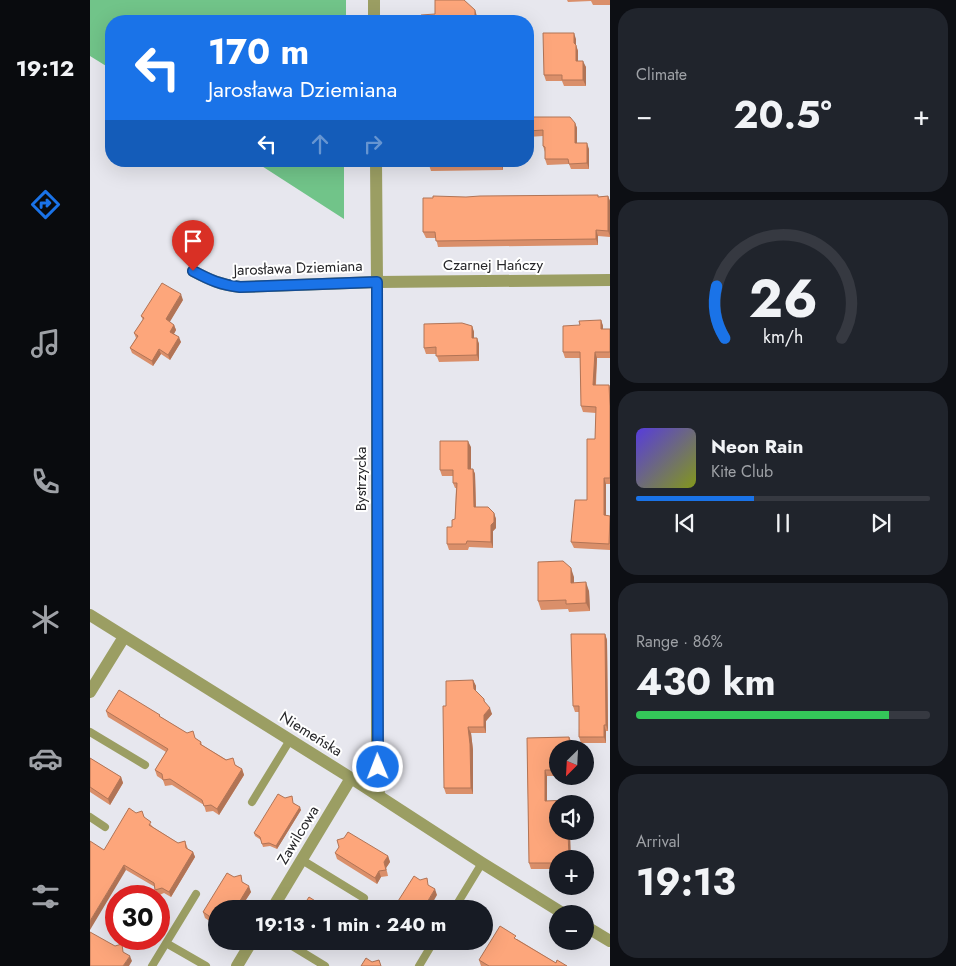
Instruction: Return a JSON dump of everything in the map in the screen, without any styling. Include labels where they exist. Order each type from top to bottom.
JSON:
[{"type":"street","points":[[374,0],[374,15]]},
{"type":"street","name":"Bystrzycka","points":[[376,167],[377,752],[379,796]]},
{"type":"street","name":"Jarosława Dziemiana","points":[[193,271],[225,286],[240,287],[377,282]]},
{"type":"street","name":"Czarnej Hańczy","points":[[377,282],[610,280]]},
{"type":"street","name":"Niemeńska","points":[[90,615],[352,778],[550,905]]},
{"type":"street","points":[[90,692],[124,637]]},
{"type":"street","name":"Zawilcowa","points":[[278,900],[352,778]]},
{"type":"street","points":[[594,932],[610,942]]},
{"type":"street","points":[[237,966],[247,950]]},
{"type":"lane","points":[[90,732],[144,765]]},
{"type":"lane","points":[[252,802],[290,740]]},
{"type":"lane","points":[[90,817],[105,826]]},
{"type":"lane","points":[[302,860],[364,898]]},
{"type":"lane","points":[[459,900],[482,863]]},
{"type":"lane","points":[[170,936],[196,894]]},
{"type":"lane","points":[[170,945],[206,966]]},
{"type":"lane","points":[[152,966],[162,950]]},
{"type":"lane","points":[[299,950],[325,966]]},
{"type":"lane","points":[[419,966],[429,950]]},
{"type":"green space","points":[[90,0],[346,0],[346,15],[105,15],[105,65],[90,56]]},
{"type":"green space","points":[[263,167],[344,167],[344,219]]},
{"type":"building","points":[[435,0],[464,0],[475,10],[475,15],[421,15],[435,14]]},
{"type":"building","points":[[543,33],[574,33],[576,61],[583,61],[583,80],[562,80],[562,75],[544,75]]},
{"type":"building","points":[[534,117],[570,117],[575,123],[575,143],[587,143],[587,163],[569,164],[568,159],[545,159],[543,130],[534,131]]},
{"type":"building","points":[[598,195],[598,197],[608,196],[608,231],[596,230],[596,239],[436,241],[435,232],[423,232],[423,198],[433,198],[433,196]]},
{"type":"building","points":[[162,283],[181,294],[166,319],[174,325],[170,332],[179,337],[168,355],[159,349],[152,361],[130,348],[138,336],[134,333],[144,318],[141,316]]},
{"type":"building","points":[[601,320],[601,329],[610,329],[610,352],[595,352],[593,385],[609,385],[610,478],[604,478],[604,515],[610,516],[609,544],[571,542],[575,500],[587,500],[587,439],[595,439],[596,407],[581,406],[580,352],[563,352],[563,326],[580,325],[579,321]]},
{"type":"building","points":[[462,323],[472,326],[472,338],[477,338],[477,355],[436,356],[436,347],[424,348],[424,324]]},
{"type":"building","points":[[440,441],[468,441],[468,469],[473,469],[474,507],[488,507],[494,513],[494,522],[491,525],[491,542],[467,541],[466,544],[447,544],[447,527],[452,527],[452,520],[455,519],[457,483],[453,483],[453,470],[440,470]]},
{"type":"building","points":[[563,561],[571,568],[571,583],[586,582],[586,603],[566,604],[566,600],[538,601],[538,562]]},
{"type":"building","points":[[571,634],[605,634],[606,725],[604,725],[604,737],[579,737],[579,706],[573,706]]},
{"type":"building","points":[[473,680],[474,689],[490,708],[484,715],[484,727],[468,727],[471,788],[444,788],[443,706],[446,706],[446,681]]},
{"type":"building","points":[[119,690],[187,733],[193,731],[195,738],[201,742],[200,744],[226,760],[233,758],[235,765],[242,769],[217,809],[211,805],[204,806],[202,800],[170,779],[163,780],[162,774],[155,770],[168,749],[106,711]]},
{"type":"building","points":[[569,737],[569,740],[549,740],[549,770],[545,770],[545,801],[549,801],[549,840],[568,840],[569,850],[549,850],[549,863],[529,863],[527,738]]},
{"type":"building","points":[[90,758],[121,777],[108,799],[90,787]]},
{"type":"building","points":[[278,794],[285,798],[292,796],[293,803],[300,807],[276,846],[269,843],[262,844],[260,837],[254,833]]},
{"type":"building","points":[[129,808],[136,813],[142,811],[144,817],[151,822],[149,825],[178,843],[185,841],[186,848],[193,852],[170,890],[170,885],[154,885],[154,883],[124,865],[112,885],[105,885],[105,896],[90,921],[90,841],[104,850]]},
{"type":"building","points":[[348,832],[388,856],[384,862],[386,870],[379,871],[375,878],[335,853],[339,847],[337,840],[344,838]]},
{"type":"building","points":[[227,873],[234,877],[241,875],[242,882],[249,886],[240,900],[210,900]]},
{"type":"building","points":[[414,876],[420,880],[427,878],[428,885],[435,889],[428,900],[399,900]]},
{"type":"building","points":[[208,904],[208,915],[203,912]]},
{"type":"building","points":[[500,926],[516,936],[514,938],[556,963],[557,960],[567,966],[489,966],[479,960],[485,950],[493,950],[493,937]]},
{"type":"building","points":[[90,932],[105,940],[105,950],[123,950],[130,956],[123,966],[90,966]]},
{"type":"building","points":[[366,958],[372,962],[379,960],[381,966],[361,966]]},
{"type":"route","points":[[193,271],[225,286],[240,287],[377,282],[378,767]]}]
